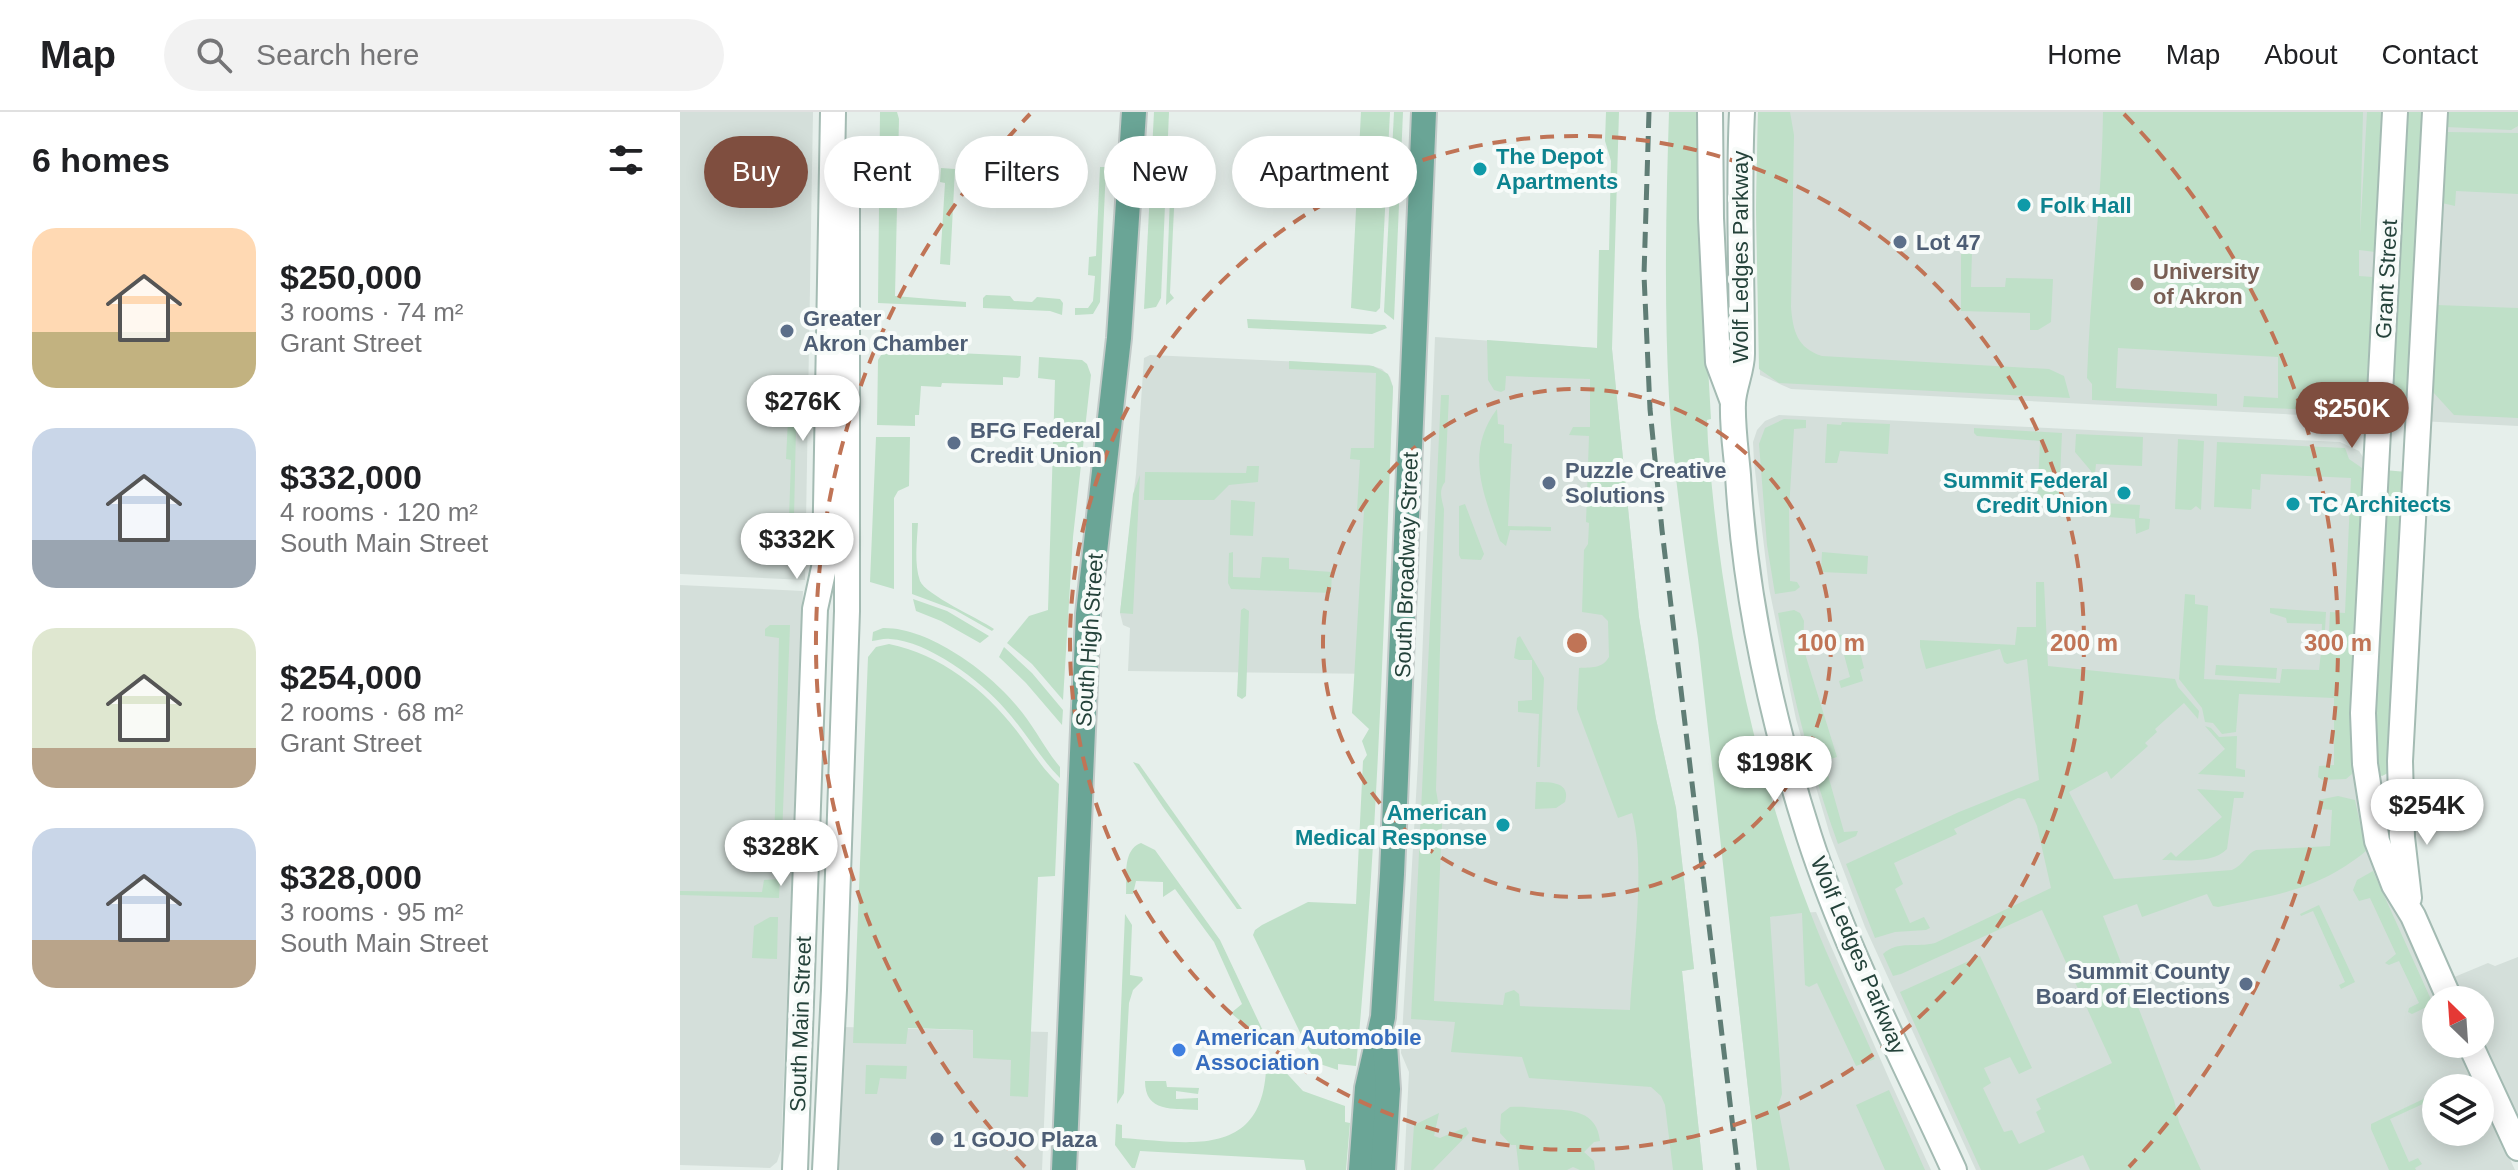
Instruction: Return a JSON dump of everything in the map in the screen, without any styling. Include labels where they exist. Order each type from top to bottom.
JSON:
[{"type":"main road","name":"South Main Street","points":[[795,1170],[815,609],[825,563],[833,112]]},
{"type":"main road","name":"South Main Street","points":[[825,1170],[847,611],[845,323],[848,112]]},
{"type":"main road","name":"South High Street","points":[[1064,1170],[1088,614],[1119,338],[1134,112]]},
{"type":"main road","name":"South Broadway Street","points":[[1383,1170],[1388,1089],[1383,1017],[1392,874],[1424,112]]},
{"type":"main road","name":"Wolf Ledges Parkway","points":[[1710,112],[1711,232],[1718,362],[1733,402]]},
{"type":"main road","name":"Wolf Ledges Parkway","points":[[1742,112],[1739,283],[1742,359],[1733,402],[1739,498],[1760,650],[1810,839],[1845,930],[1954,1170]]},
{"type":"main road","name":"Grant Street","points":[[2395,112],[2363,713],[2365,764],[2377,841],[2394,885],[2413,916],[2444,986]]},
{"type":"main road","name":"Grant Street","points":[[2413,916],[2403,852],[2400,761],[2435,112]]},
{"type":"main road","name":"South Broadway Street","points":[[1361,1170],[1367,1088],[1383,1017]]},
{"type":"main road","points":[[2476,1058],[2518,1148]]},
{"type":"shaded area","points":[[680,112],[813,112],[805,580],[680,574]]},
{"type":"shaded area","name":"University of Akron","points":[[1758,112],[2518,112],[2518,426],[1791,389],[1760,375],[1756,208]]},
{"type":"shaded area","points":[[1435,337],[1612,349],[1639,617],[1656,719],[1676,808],[1694,969],[1682,971],[1703,1170],[1404,1170],[1409,1072],[1401,1053],[1418,762]]},
{"type":"shaded area","points":[[1150,355],[1369,365],[1382,369],[1390,377],[1393,387],[1381,674],[1128,671],[1130,628],[1123,625],[1120,613],[1136,474],[1144,358]]},
{"type":"shaded area","points":[[1779,415],[2340,442],[2359,451],[2367,463],[2380,876],[2430,986],[2422,986],[2422,1058],[2463,1058],[2471,1074],[2422,1074],[2422,1146],[2494,1146],[2494,1125],[2515,1170],[1976,1170],[1865,927],[1830,835],[1796,719],[1769,588],[1754,462],[1753,442],[1757,430],[1765,421]]},
{"type":"shaded area","points":[[680,585],[803,591],[781,1150],[777,1162],[770,1168],[680,1165]]},
{"type":"shaded area","points":[[1816,912],[1931,1170],[1757,1170],[1730,926],[1784,914]]},
{"type":"shaded area","points":[[2518,957],[2518,1120],[2489,1058],[2494,1058],[2494,986],[2456,986],[2452,978],[2488,963],[2495,966]]},
{"type":"shaded area","points":[[843,1027],[1048,1032],[1042,1170],[837,1170]]},
{"type":"green space","points":[[880,112],[897,112],[899,136],[880,136]]},
{"type":"green space","points":[[1154,112],[1169,112],[1168,136],[1153,136]]},
{"type":"green space","points":[[1361,112],[1390,112],[1389,136],[1360,136]]},
{"type":"green space","points":[[1394,112],[1403,112],[1402,136],[1393,136]]},
{"type":"green space","points":[[1606,112],[1619,112],[1612,349],[1639,617],[1656,719],[1676,808],[1694,969],[1682,971],[1703,1170],[1673,1170],[1665,1105],[1651,1087],[1529,1078],[1522,1057],[1451,1052],[1455,1022],[1411,1019],[1441,395],[1449,395],[1445,482],[1441,492],[1444,509],[1436,790],[1442,825],[1434,1001],[1503,1005],[1505,993],[1514,990],[1519,994],[1520,1006],[1630,1010],[1638,883],[1636,834],[1632,813],[1618,818],[1577,709],[1579,668],[1600,665],[1609,657],[1608,621],[1602,615],[1582,612],[1584,550],[1588,544],[1589,523],[1586,522],[1589,436],[1569,435],[1573,427],[1590,427],[1590,379],[1506,376],[1505,390],[1501,392],[1494,390],[1488,380],[1487,340],[1597,348],[1599,250],[1609,250],[1611,161],[1605,141]]},
{"type":"green space","points":[[1669,112],[1698,112],[1699,208],[1711,419],[1707,420],[1708,442],[1721,562],[1741,679],[1770,795],[1788,852],[1824,947],[1875,1059],[1856,1066],[1817,983],[1809,987],[1805,985],[1802,913],[1770,917],[1782,1094],[1778,1106],[1790,1170],[1757,1170],[1698,639],[1677,488],[1666,326]]},
{"type":"green space","points":[[1758,112],[1790,112],[1794,135],[1791,307],[1795,331],[1807,348],[1822,356],[2049,369],[2064,376],[2070,398],[1779,383],[1759,369]]},
{"type":"green space","points":[[2103,112],[2363,112],[2360,235],[2367,112],[2381,112],[2375,252],[2359,250],[2359,276],[2373,277],[2366,394],[2355,398],[2346,411],[2243,407],[2244,396],[2278,398],[2278,357],[2118,348],[2116,388],[2217,394],[2217,406],[2092,400],[2092,384],[2087,378]]},
{"type":"green space","points":[[2403,112],[2425,112],[2410,398],[2387,397]]},
{"type":"green space","points":[[2446,112],[2518,112],[2518,126],[2511,130],[2446,127]]},
{"type":"green space","points":[[2446,132],[2518,133],[2518,194],[2456,191],[2455,206],[2442,203]]},
{"type":"green space","points":[[1100,167],[1104,167],[1100,302],[1093,314],[1075,315],[1075,308],[1088,308],[1093,301],[1095,276],[1088,275],[1089,257],[1096,256]]},
{"type":"green space","points":[[941,168],[955,169],[950,265],[940,264],[945,183],[940,182]]},
{"type":"green space","points":[[879,208],[897,208],[895,296],[966,302],[966,307],[878,303]]},
{"type":"green space","points":[[1149,208],[1165,208],[1161,298],[1156,307],[1144,309]]},
{"type":"green space","points":[[1170,208],[1174,208],[1170,293],[1174,298],[1166,305]]},
{"type":"green space","points":[[1356,208],[1385,208],[1380,308],[1376,312],[1351,308]]},
{"type":"green space","points":[[1389,208],[1399,208],[1394,320],[1384,312]]},
{"type":"green space","points":[[1961,252],[1972,252],[1971,287],[2005,287],[2006,278],[2053,279],[2051,322],[2038,330],[2030,330],[2030,313],[1961,311]]},
{"type":"green space","points":[[986,295],[1010,296],[1014,301],[1032,302],[1037,297],[1060,299],[1063,303],[1062,315],[1050,311],[983,308]]},
{"type":"green space","points":[[2437,305],[2518,308],[2518,418],[2454,415],[2433,392]]},
{"type":"green space","points":[[1247,319],[1385,325],[1387,328],[1372,334],[1248,328]]},
{"type":"green space","points":[[883,352],[1021,356],[1020,376],[1003,377],[1003,385],[942,383],[941,387],[921,386],[915,426],[877,425],[878,360]]},
{"type":"green space","points":[[1039,357],[1082,360],[1091,375],[1073,537],[1063,700],[1032,664],[1007,643],[1029,616],[1048,610],[1055,380],[1038,378]]},
{"type":"green space","points":[[1289,361],[1373,366],[1388,374],[1393,387],[1379,726],[1364,981],[1356,1066],[1338,1064],[1338,1070],[1320,1064],[1309,1051],[1253,935],[1262,925],[1308,902],[1356,904],[1363,761],[1367,755],[1362,741],[1369,729],[1352,713],[1364,511],[1357,510],[1360,460],[1350,459],[1351,448],[1374,448],[1376,373],[1289,369]]},
{"type":"green space","points":[[790,380],[797,381],[794,518],[789,518],[791,460],[786,459]]},
{"type":"green space","points":[[1497,409],[1498,424],[1504,425],[1504,443],[1512,444],[1508,526],[1551,527],[1551,531],[1510,530],[1506,546],[1500,541],[1480,474],[1481,442]]},
{"type":"green space","points":[[1784,419],[1806,420],[1806,428],[1794,429],[1789,509],[1790,581],[1797,582],[1800,587],[1795,591],[1775,594],[1767,545],[1759,444],[1765,428]]},
{"type":"green space","points":[[1842,422],[1890,424],[1888,454],[1840,451],[1837,463],[1825,463],[1827,424],[1841,425]]},
{"type":"green space","points":[[1974,428],[2062,433],[2059,500],[2052,504],[2037,504],[2040,441],[1977,436]]},
{"type":"green space","points":[[2076,434],[2143,437],[2142,466],[2096,464],[2094,483],[2090,483],[2091,471],[2075,452]]},
{"type":"green space","points":[[876,437],[910,437],[909,486],[898,491],[894,498],[894,589],[870,582]]},
{"type":"green space","points":[[2178,439],[2204,441],[2201,510],[2196,506],[2191,510],[2175,509]]},
{"type":"green space","points":[[2217,442],[2345,448],[2349,459],[2362,468],[2352,774],[2346,779],[2322,780],[2318,777],[2319,766],[2334,765],[2334,698],[2239,694],[2236,732],[2222,734],[2213,723],[2205,722],[2202,708],[2179,679],[2185,594],[2195,595],[2195,604],[2208,606],[2204,679],[2280,683],[2282,669],[2319,670],[2321,652],[2328,652],[2330,612],[2345,613],[2351,478],[2261,474],[2260,490],[2252,489],[2251,509],[2214,507]]},
{"type":"green space","points":[[1247,466],[1259,466],[1258,482],[1229,485],[1214,500],[1144,500],[1145,472],[1246,473]]},
{"type":"green space","points":[[2384,470],[2407,472],[2390,772],[2382,776],[2375,773],[2371,729]]},
{"type":"green space","points":[[1140,475],[1133,614],[1120,613],[1133,494]]},
{"type":"green space","points":[[1231,500],[1255,502],[1253,536],[1230,535]]},
{"type":"green space","points":[[1465,504],[1484,554],[1481,560],[1461,559],[1459,555],[1459,506]]},
{"type":"green space","points":[[2093,504],[2140,505],[2139,518],[2150,519],[2149,529],[2136,534],[2135,519],[2094,516]]},
{"type":"green space","points":[[912,523],[918,523],[916,560],[924,587],[994,629],[992,631],[955,610],[912,594]]},
{"type":"green space","points":[[1233,552],[1233,577],[1260,578],[1262,557],[1289,558],[1289,569],[1332,572],[1331,593],[1231,589],[1228,583],[1229,553]]},
{"type":"green space","points":[[1822,552],[1868,556],[1867,574],[1821,572]]},
{"type":"green space","points":[[2036,582],[2044,582],[2048,666],[2175,679],[2199,711],[2198,719],[2184,703],[2155,729],[2157,732],[2145,743],[2148,746],[2111,779],[2107,771],[2069,792],[2114,879],[2232,870],[2256,850],[2330,846],[2332,810],[2320,809],[2318,800],[2338,796],[2355,800],[2366,851],[2313,883],[2218,907],[2213,906],[2207,894],[2142,917],[2137,904],[2103,916],[2174,1100],[2179,1122],[2201,1170],[2090,1170],[2083,1155],[2047,1170],[1981,1170],[1900,992],[1980,956],[2032,1068],[2019,1074],[2010,1057],[1984,1068],[1991,1083],[1983,1088],[2004,1132],[2012,1130],[2019,1144],[2045,1132],[2036,1112],[2041,1109],[2036,1099],[2112,1063],[2042,910],[1901,974],[1893,976],[1883,954],[1895,947],[1935,943],[2051,888],[2037,826],[2025,799],[2018,798],[1954,829],[1957,834],[1894,863],[1903,884],[1895,889],[1910,923],[1924,917],[1930,928],[1926,930],[1895,932],[1875,938],[1846,864],[1959,812],[2039,780],[2027,659],[2007,664],[2000,649],[1926,669],[1920,647],[1920,640],[2015,645],[2017,627],[2036,627]]},
{"type":"green space","points":[[913,599],[947,611],[989,636],[980,643],[916,611]]},
{"type":"green space","points":[[2270,608],[2326,612],[2324,648],[2321,648],[2322,624],[2287,623],[2286,618],[2270,613]]},
{"type":"green space","points":[[1241,610],[1249,611],[1246,696],[1242,699],[1237,696]]},
{"type":"green space","points":[[1794,610],[1800,613],[1804,621],[1803,647],[1837,757],[1824,761],[1844,832],[1858,831],[1856,836],[1838,844],[1811,759],[1783,642],[1778,613]]},
{"type":"green space","points":[[770,625],[790,625],[781,864],[760,860],[762,854],[774,853],[779,638],[765,636],[765,629]]},
{"type":"green space","points":[[883,628],[919,635],[937,643],[990,678],[1028,720],[1060,767],[1060,778],[1012,717],[968,675],[937,655],[905,641],[872,641],[873,632]]},
{"type":"green space","points":[[1822,633],[1865,637],[1865,646],[1859,648],[1864,668],[1860,670],[1863,681],[1841,688],[1839,681],[1850,677],[1840,640],[1825,642]]},
{"type":"green space","points":[[1520,636],[1544,678],[1540,767],[1537,767],[1539,714],[1518,712],[1518,701],[1532,700],[1532,660],[1514,658]]},
{"type":"green space","points":[[889,644],[926,656],[976,688],[1004,715],[1059,784],[1055,876],[1038,877],[1028,1097],[1010,1096],[1011,1060],[973,1058],[973,1030],[908,1028],[906,1044],[853,1043],[868,657],[876,647]]},
{"type":"green space","points":[[1004,647],[1032,673],[1063,710],[1062,725],[999,657]]},
{"type":"green space","points":[[2216,665],[2277,668],[2276,679],[2215,675]]},
{"type":"green space","points":[[2205,726],[2219,737],[2237,736],[2236,768],[2245,770],[2245,777],[2198,774],[2225,749]]},
{"type":"green space","points":[[1133,762],[1139,764],[1242,909],[1237,909]]},
{"type":"green space","points":[[1536,782],[1558,784],[1565,790],[1565,802],[1556,808],[1535,809]]},
{"type":"green space","points":[[2197,789],[2244,792],[2243,798],[2234,798],[2227,849],[2205,859],[2162,860],[2171,852],[2176,857],[2222,817]]},
{"type":"green space","points":[[1141,843],[1155,850],[1220,940],[1264,1033],[1253,1032],[1231,1013],[1242,1004],[1214,942],[1175,889],[1163,897],[1163,882],[1136,881],[1133,894],[1126,894],[1128,858]]},
{"type":"green space","points":[[2373,871],[2425,986],[2422,986],[2422,1009],[2412,1014],[2408,1012],[2409,1008],[2419,1003],[2399,961],[2389,965],[2385,963],[2396,954],[2370,898],[2359,901],[2353,890],[2357,880]]},
{"type":"green space","points":[[780,879],[779,898],[680,895],[680,891],[762,892],[764,880]]},
{"type":"green space","points":[[2319,905],[2355,982],[2341,989],[2339,985],[2345,982],[2313,911],[2300,914]]},
{"type":"green space","points":[[1125,914],[1132,925],[1130,975],[1142,977],[1143,980],[1133,990],[1129,1003],[1124,1093],[1117,1104]]},
{"type":"green space","points":[[770,917],[778,917],[777,959],[752,958],[754,926]]},
{"type":"green space","points":[[866,1065],[907,1066],[906,1079],[880,1078],[877,1094],[865,1094]]},
{"type":"green space","points":[[1279,1065],[1303,1091],[1345,1106],[1345,1122],[1350,1123],[1346,1170],[1306,1170],[1304,1160],[1140,1151],[1135,1168],[1132,1168],[1115,1145],[1116,1124],[1122,1125],[1122,1138],[1171,1142],[1216,1139],[1235,1132],[1250,1119],[1261,1099],[1266,1070]]},
{"type":"green space","points":[[1145,1081],[1166,1081],[1167,1087],[1199,1088],[1198,1094],[1176,1091],[1176,1099],[1198,1098],[1198,1110],[1155,1104],[1146,1091]]},
{"type":"green space","points":[[1889,1090],[1925,1170],[1885,1170],[1856,1105]]},
{"type":"green space","points":[[2422,1100],[2422,1104],[2390,1119],[2409,1162],[2418,1158],[2422,1164],[2416,1170],[2389,1170],[2371,1124]]},
{"type":"green space","points":[[1510,1107],[1566,1110],[1589,1118],[1598,1131],[1600,1141],[1594,1142],[1584,1152],[1594,1161],[1595,1170],[1573,1167],[1567,1170],[1519,1170],[1516,1145],[1511,1145],[1500,1133],[1501,1114]]},
{"type":"green space","points":[[1439,1113],[1434,1136],[1440,1138],[1466,1127],[1469,1133],[1433,1170],[1411,1170],[1414,1125]]},
{"type":"railway","points":[[1649,112],[1644,275],[1650,409],[1738,1170]]},
{"type":"place","name":"The Depot Apartments","points":[[1480,169]]},
{"type":"place","name":"Folk Hall","points":[[2024,205]]},
{"type":"place","name":"Lot 47","points":[[1900,242]]},
{"type":"place","name":"University of Akron","points":[[2137,284]]},
{"type":"place","name":"Greater Akron Chamber","points":[[787,331]]},
{"type":"place","name":"BFG Federal Credit Union","points":[[954,443]]},
{"type":"place","name":"Puzzle Creative Solutions","points":[[1549,483]]},
{"type":"place","name":"Summit Federal Credit Union","points":[[2124,493]]},
{"type":"place","name":"TC Architects","points":[[2293,504]]},
{"type":"place","name":"American Medical Response","points":[[1503,825]]},
{"type":"place","name":"Summit County Board of Elections","points":[[2246,984]]},
{"type":"place","name":"American Automobile Association","points":[[1179,1050]]},
{"type":"place","name":"1 GOJO Plaza","points":[[937,1139]]}]
